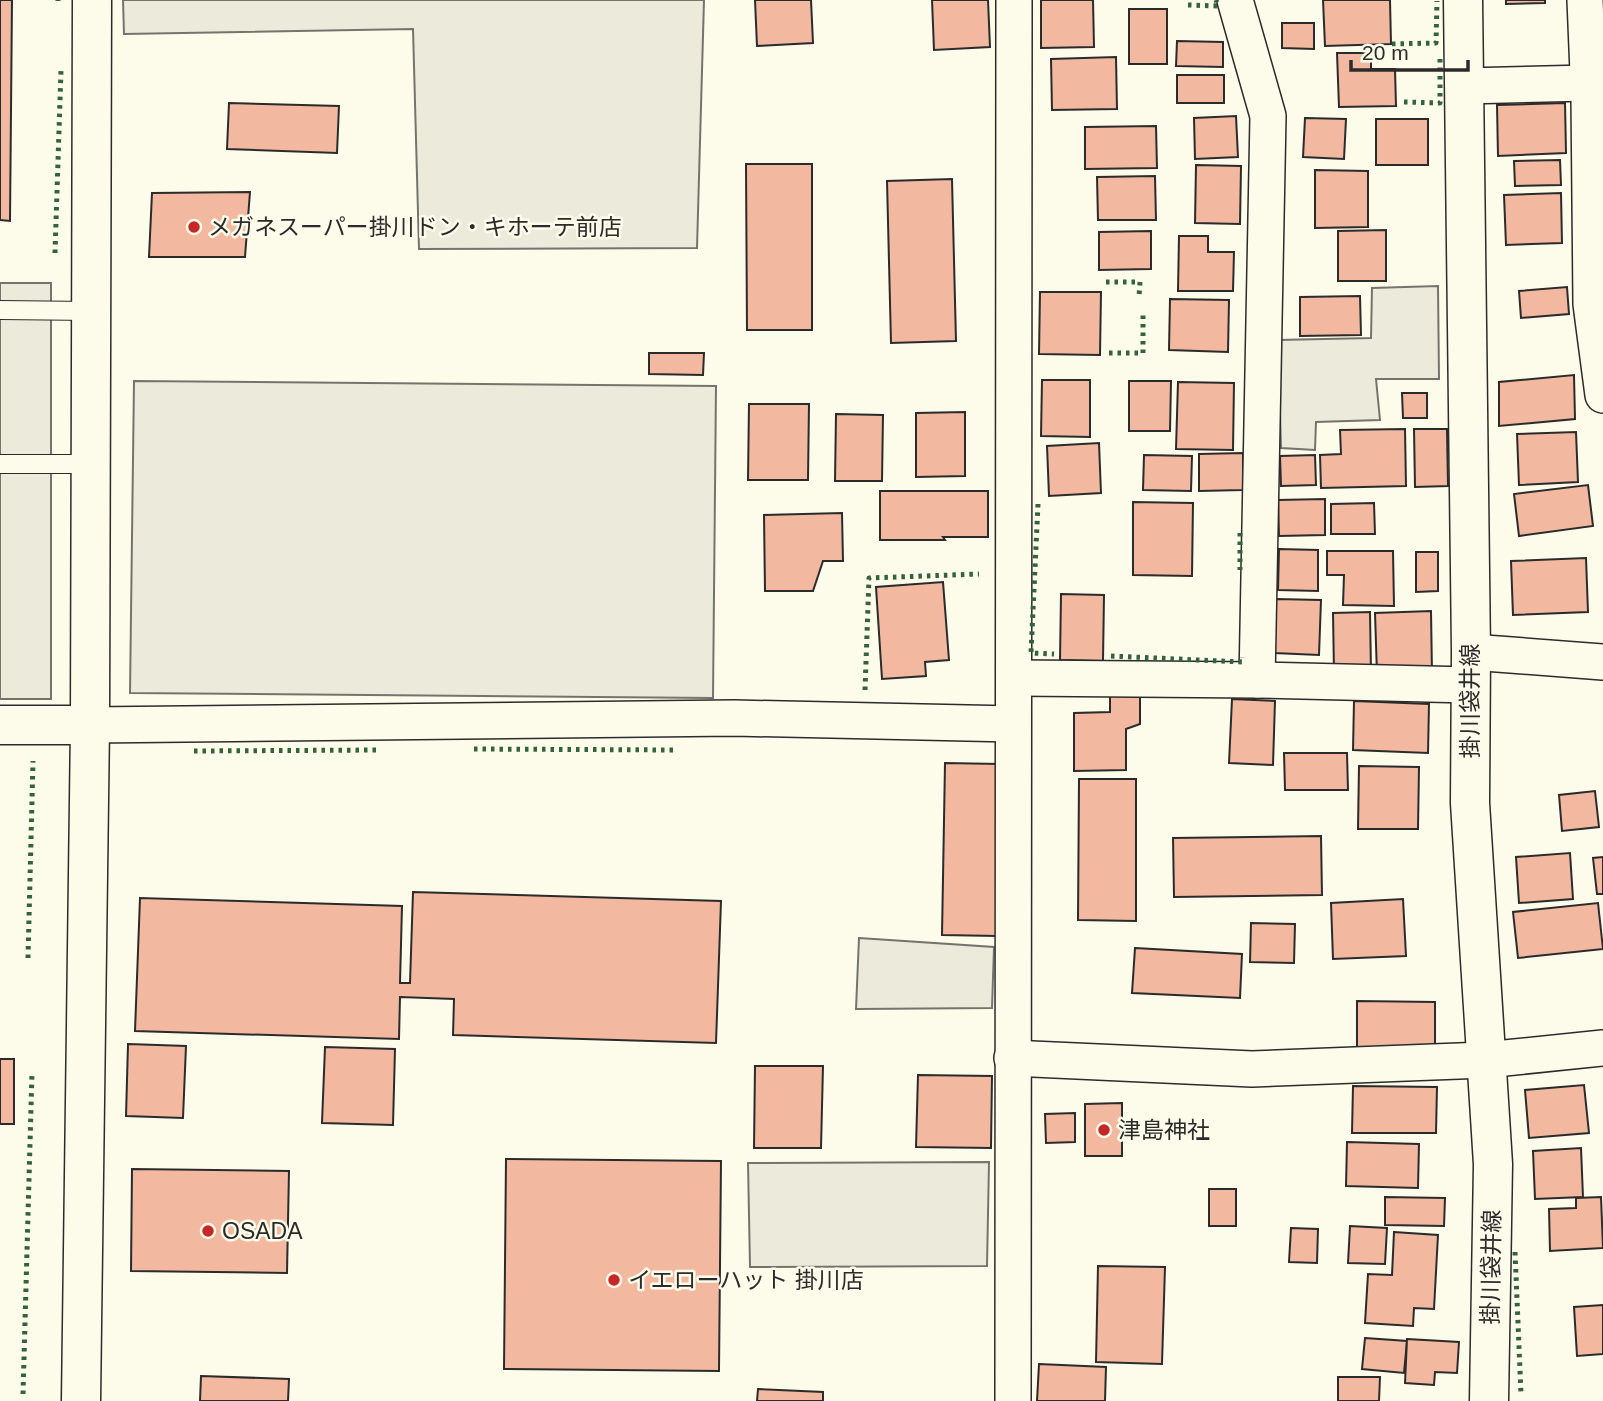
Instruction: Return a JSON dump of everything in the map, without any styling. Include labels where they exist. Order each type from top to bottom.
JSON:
[{"type":"street","points":[[81,1401],[90,725],[92,0]]},
{"type":"street","points":[[1013,1401],[1014,0]]},
{"type":"street","points":[[1235,0],[1268,116],[1257,680]]},
{"type":"street","name":"掛川袋井線","points":[[1463,0],[1471,803],[1493,1164],[1489,1401]]},
{"type":"street","points":[[1585,0],[1593,92],[1591,304],[1603,396]]},
{"type":"street","points":[[1464,86],[1593,92]]},
{"type":"street","points":[[1014,678],[1257,680],[1603,662]]},
{"type":"street","points":[[0,725],[734,718],[1013,723]]},
{"type":"street","points":[[1012,1058],[1252,1069],[1485,1060],[1603,1048]]},
{"type":"lane","points":[[0,310],[91,311]]},
{"type":"lane","points":[[0,464],[91,464]]},
{"type":"shaded area","points":[[123,0],[704,0],[697,248],[419,249],[413,29],[124,34]]},
{"type":"shaded area","points":[[0,283],[51,283],[51,699],[0,699]]},
{"type":"shaded area","points":[[1438,286],[1439,379],[1376,379],[1380,420],[1316,422],[1315,450],[1281,448],[1278,340],[1371,338],[1372,288]]},
{"type":"shaded area","points":[[134,381],[716,386],[713,698],[130,693]]},
{"type":"shaded area","points":[[859,938],[994,947],[992,1008],[856,1009]]},
{"type":"shaded area","points":[[989,1162],[987,1266],[750,1267],[748,1163]]},
{"type":"building","points":[[0,0],[12,0],[10,221],[0,220]]},
{"type":"building","points":[[755,0],[811,0],[813,43],[757,46]]},
{"type":"building","points":[[932,0],[988,0],[990,47],[934,50]]},
{"type":"building","points":[[1041,0],[1093,0],[1094,47],[1041,48]]},
{"type":"building","points":[[1323,0],[1390,0],[1391,44],[1325,46]]},
{"type":"building","points":[[1506,0],[1545,0],[1545,3],[1506,4]]},
{"type":"building","points":[[1129,9],[1167,9],[1167,64],[1129,64]]},
{"type":"building","points":[[1282,23],[1314,23],[1314,49],[1282,48]]},
{"type":"building","points":[[1177,41],[1223,42],[1223,67],[1176,66]]},
{"type":"building","points":[[1337,53],[1371,53],[1371,69],[1395,69],[1396,106],[1339,107]]},
{"type":"building","points":[[1116,57],[1117,109],[1052,110],[1051,59]]},
{"type":"building","points":[[1177,75],[1224,75],[1224,103],[1177,103]]},
{"type":"building","points":[[229,103],[339,106],[337,153],[227,149]]},
{"type":"building","points":[[1565,103],[1566,153],[1498,156],[1497,105]]},
{"type":"building","points":[[1236,116],[1238,157],[1195,159],[1194,118]]},
{"type":"building","points":[[1305,118],[1346,119],[1344,159],[1303,157]]},
{"type":"building","points":[[1376,119],[1428,119],[1428,165],[1376,165]]},
{"type":"building","points":[[1156,126],[1157,168],[1085,169],[1085,127]]},
{"type":"building","points":[[1560,160],[1561,185],[1515,186],[1514,161]]},
{"type":"building","points":[[746,164],[812,164],[812,330],[747,330]]},
{"type":"building","points":[[1196,165],[1241,166],[1240,224],[1195,223]]},
{"type":"building","points":[[1315,170],[1368,171],[1368,227],[1315,228]]},
{"type":"building","points":[[1155,176],[1156,220],[1098,220],[1097,177]]},
{"type":"building","points":[[952,179],[956,341],[891,343],[887,181]]},
{"type":"building","points":[[250,192],[245,257],[149,257],[152,193]]},
{"type":"building","points":[[1561,193],[1562,243],[1506,245],[1504,195]]},
{"type":"building","points":[[1386,230],[1386,281],[1338,281],[1338,231]]},
{"type":"building","points":[[1151,231],[1151,269],[1099,270],[1099,232]]},
{"type":"building","points":[[1179,236],[1208,236],[1208,252],[1234,252],[1233,291],[1178,291]]},
{"type":"building","points":[[1567,287],[1569,314],[1521,318],[1519,291]]},
{"type":"building","points":[[1040,292],[1101,292],[1100,355],[1039,354]]},
{"type":"building","points":[[1360,296],[1361,335],[1300,336],[1300,297]]},
{"type":"building","points":[[1170,299],[1229,300],[1228,352],[1169,350]]},
{"type":"building","points":[[649,353],[704,353],[703,375],[649,374]]},
{"type":"building","points":[[1574,375],[1575,419],[1499,426],[1499,382]]},
{"type":"building","points":[[1042,380],[1090,380],[1090,437],[1041,436]]},
{"type":"building","points":[[1129,381],[1171,381],[1170,431],[1129,431]]},
{"type":"building","points":[[1178,382],[1234,383],[1233,450],[1176,449]]},
{"type":"building","points":[[1402,393],[1427,393],[1427,418],[1403,418]]},
{"type":"building","points":[[749,404],[809,404],[808,480],[748,480]]},
{"type":"building","points":[[965,412],[965,476],[916,477],[916,413]]},
{"type":"building","points":[[836,414],[883,415],[882,481],[835,481]]},
{"type":"building","points":[[1405,429],[1406,486],[1321,488],[1320,455],[1341,454],[1340,430]]},
{"type":"building","points":[[1414,429],[1447,429],[1448,486],[1415,487]]},
{"type":"building","points":[[1576,432],[1578,482],[1519,485],[1517,434]]},
{"type":"building","points":[[1099,443],[1101,493],[1049,496],[1047,446]]},
{"type":"building","points":[[1243,453],[1243,490],[1199,491],[1199,454]]},
{"type":"building","points":[[1144,455],[1192,456],[1191,491],[1143,490]]},
{"type":"building","points":[[1315,455],[1316,485],[1281,486],[1280,456]]},
{"type":"building","points":[[1588,485],[1593,526],[1519,536],[1514,494]]},
{"type":"building","points":[[880,491],[988,491],[988,537],[880,540]]},
{"type":"building","points":[[1325,499],[1325,535],[1279,536],[1278,500]]},
{"type":"building","points":[[1133,502],[1193,503],[1192,576],[1133,575]]},
{"type":"building","points":[[1374,503],[1375,534],[1331,534],[1331,504]]},
{"type":"building","points":[[842,513],[843,561],[823,561],[813,591],[765,591],[764,515]]},
{"type":"building","points":[[1279,549],[1318,550],[1318,591],[1278,590]]},
{"type":"building","points":[[1327,551],[1393,551],[1394,606],[1343,605],[1344,575],[1327,575]]},
{"type":"building","points":[[1416,552],[1438,552],[1438,591],[1416,592]]},
{"type":"building","points":[[1586,558],[1588,612],[1513,615],[1511,561]]},
{"type":"building","points":[[943,582],[949,660],[925,662],[926,676],[882,679],[876,587]]},
{"type":"building","points":[[1061,594],[1104,595],[1103,661],[1060,660]]},
{"type":"building","points":[[1276,599],[1321,600],[1319,655],[1274,653]]},
{"type":"building","points":[[1431,611],[1432,674],[1377,675],[1375,613]]},
{"type":"building","points":[[1370,612],[1371,672],[1334,673],[1333,613]]},
{"type":"building","points":[[1110,695],[1140,695],[1140,724],[1126,729],[1126,770],[1074,771],[1074,713],[1110,712]]},
{"type":"building","points":[[1232,699],[1275,701],[1273,765],[1229,763]]},
{"type":"building","points":[[1354,701],[1429,704],[1428,753],[1353,750]]},
{"type":"building","points":[[1284,753],[1347,753],[1348,790],[1285,790]]},
{"type":"building","points":[[945,763],[1000,764],[997,936],[942,935]]},
{"type":"building","points":[[1359,766],[1419,767],[1418,829],[1358,829]]},
{"type":"building","points":[[1079,779],[1136,779],[1136,921],[1078,920]]},
{"type":"building","points":[[1595,791],[1599,827],[1562,831],[1559,795]]},
{"type":"building","points":[[1321,836],[1322,895],[1174,897],[1173,838]]},
{"type":"building","points":[[1570,853],[1573,899],[1519,903],[1516,857]]},
{"type":"building","points":[[1603,857],[1603,894],[1597,894],[1593,858]]},
{"type":"building","points":[[413,892],[721,901],[716,1043],[453,1035],[454,999],[400,997],[399,1039],[135,1031],[140,898],[402,906],[400,983],[410,983]]},
{"type":"building","points":[[1403,899],[1406,956],[1333,959],[1331,903]]},
{"type":"building","points":[[1598,903],[1603,949],[1518,958],[1513,912]]},
{"type":"building","points":[[1251,923],[1295,924],[1294,963],[1250,962]]},
{"type":"building","points":[[1135,948],[1242,954],[1240,998],[1132,993]]},
{"type":"building","points":[[1357,1001],[1435,1002],[1435,1052],[1357,1052]]},
{"type":"building","points":[[128,1044],[186,1046],[183,1118],[126,1116]]},
{"type":"building","points":[[325,1047],[395,1049],[393,1125],[322,1123]]},
{"type":"building","points":[[0,1059],[14,1059],[14,1124],[0,1124]]},
{"type":"building","points":[[755,1066],[823,1066],[821,1148],[754,1148]]},
{"type":"building","points":[[918,1075],[992,1076],[991,1148],[916,1147]]},
{"type":"building","points":[[1584,1085],[1589,1133],[1529,1138],[1525,1090]]},
{"type":"building","points":[[1353,1086],[1437,1087],[1436,1133],[1352,1133]]},
{"type":"building","name":"津島神社","points":[[1122,1103],[1122,1156],[1085,1156],[1085,1104]]},
{"type":"building","points":[[1075,1113],[1075,1142],[1046,1143],[1045,1114]]},
{"type":"building","points":[[1347,1142],[1419,1144],[1418,1188],[1346,1186]]},
{"type":"building","points":[[1581,1148],[1583,1197],[1535,1199],[1533,1151]]},
{"type":"building","points":[[506,1159],[721,1161],[719,1371],[504,1369]]},
{"type":"building","points":[[132,1169],[289,1171],[287,1273],[131,1271]]},
{"type":"building","points":[[1209,1189],[1236,1189],[1236,1226],[1209,1226]]},
{"type":"building","points":[[1385,1197],[1445,1198],[1444,1226],[1385,1225]]},
{"type":"building","points":[[1601,1197],[1603,1248],[1550,1251],[1549,1209],[1576,1208],[1576,1198]]},
{"type":"building","points":[[1350,1226],[1387,1228],[1385,1264],[1348,1263]]},
{"type":"building","points":[[1291,1228],[1318,1229],[1317,1263],[1289,1262]]},
{"type":"building","points":[[1394,1232],[1438,1235],[1434,1309],[1414,1308],[1413,1326],[1365,1323],[1368,1274],[1392,1275]]},
{"type":"building","points":[[1098,1266],[1165,1267],[1162,1364],[1096,1362]]},
{"type":"building","points":[[1603,1305],[1603,1354],[1577,1356],[1574,1307]]},
{"type":"building","points":[[1365,1338],[1407,1341],[1404,1373],[1362,1369]]},
{"type":"building","points":[[1407,1339],[1459,1342],[1457,1373],[1435,1372],[1434,1385],[1405,1383]]},
{"type":"building","points":[[1039,1364],[1106,1367],[1105,1401],[1037,1401]]},
{"type":"building","points":[[201,1376],[289,1379],[288,1401],[200,1401]]},
{"type":"building","points":[[1338,1377],[1380,1377],[1379,1401],[1338,1401]]},
{"type":"building","points":[[758,1389],[823,1392],[823,1401],[757,1401]]},
{"type":"hedge","points":[[1188,5],[1218,6],[1216,0]]},
{"type":"hedge","points":[[1392,44],[1436,43],[1437,1]]},
{"type":"hedge","points":[[1404,102],[1440,103],[1440,57]]},
{"type":"hedge","points":[[55,253],[61,70]]},
{"type":"hedge","points":[[1106,282],[1140,282],[1139,297]]},
{"type":"hedge","points":[[1109,353],[1143,353],[1143,313]]},
{"type":"hedge","points":[[1038,504],[1031,653],[1054,654]]},
{"type":"hedge","points":[[1240,533],[1240,570]]},
{"type":"hedge","points":[[865,690],[869,578],[979,574]]},
{"type":"hedge","points":[[1111,656],[1242,662],[1242,657]]},
{"type":"hedge","points":[[474,749],[676,750]]},
{"type":"hedge","points":[[194,751],[381,750]]},
{"type":"hedge","points":[[28,958],[33,761]]},
{"type":"hedge","points":[[23,1394],[32,1072]]},
{"type":"hedge","points":[[1515,1252],[1521,1394]]},
{"type":"place","name":"メガネスーパー掛川ドン・キホーテ前店","points":[[194,227]]},
{"type":"place","name":"津島神社","points":[[1104,1130]]},
{"type":"place","name":"OSADA","points":[[208,1231]]},
{"type":"place","name":"イエローハット 掛川店","points":[[614,1280]]}]
